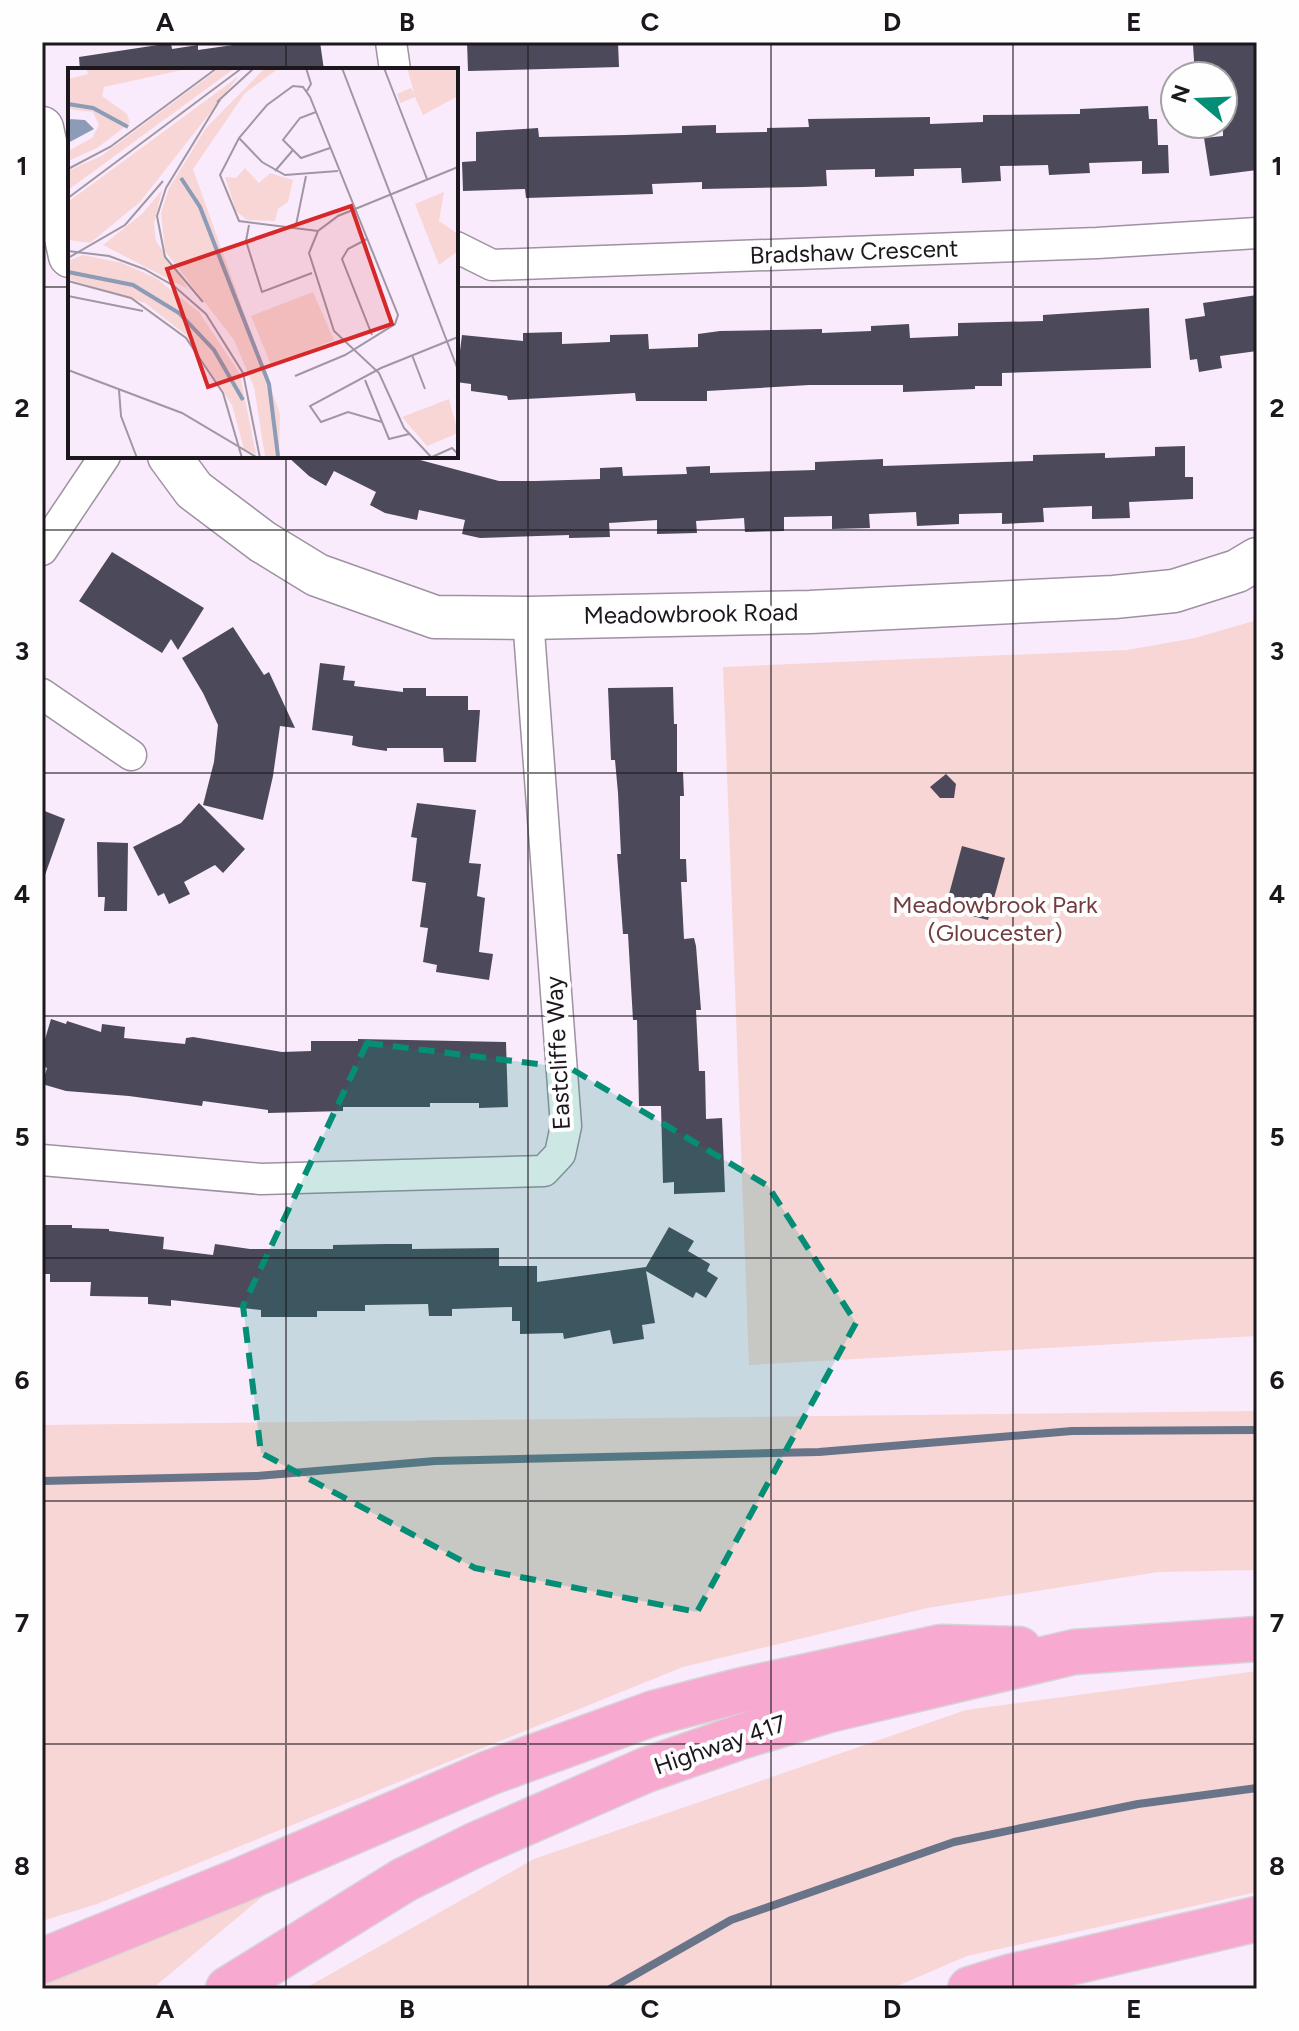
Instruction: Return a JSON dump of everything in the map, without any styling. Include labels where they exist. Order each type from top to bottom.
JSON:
[{"type":"highway","name":"Highway 417","points":[[228,1989],[404,1880],[475,1845],[646,1770],[829,1710],[1074,1652],[1257,1639]]},
{"type":"highway","points":[[42,1961],[529,1757],[654,1713],[738,1691],[941,1647],[1074,1652]]},
{"type":"highway","points":[[988,1985],[1257,1919]]},
{"type":"street","points":[[391,42],[395,68]]},
{"type":"street","points":[[42,128],[68,247]]},
{"type":"street","name":"Bradshaw Crescent","points":[[458,248],[492,265],[1097,243],[1257,233]]},
{"type":"street","points":[[42,550],[104,458]]},
{"type":"street","name":"Meadowbrook Road","points":[[170,458],[194,490],[263,542],[317,575],[435,617],[810,612],[1114,597],[1174,591],[1237,571],[1257,559]]},
{"type":"street","name":"Eastcliffe Way","points":[[42,1160],[261,1179],[544,1171],[560,1154],[566,1126],[528,618]]},
{"type":"street","points":[[42,694],[131,755]]},
{"type":"highlighted area","points":[[367,1043],[570,1068],[768,1186],[856,1323],[697,1612],[475,1568],[261,1453],[243,1306]]},
{"type":"green space","name":"Meadowbrook Park (Gloucester)","points":[[1257,620],[1257,1336],[749,1365],[723,667],[1127,650],[1195,638]]},
{"type":"green space","points":[[1257,1411],[1257,1570],[1158,1572],[927,1608],[683,1667],[97,1904],[42,1921],[42,1425]]},
{"type":"green space","points":[[1257,1671],[1257,1892],[967,1956],[890,1989],[304,1989],[534,1859],[966,1710]]},
{"type":"green space","points":[[269,1891],[152,1989],[42,1989],[42,1982]]},
{"type":"building","points":[[254,42],[320,42],[324,68],[80,68],[79,57],[171,43],[172,49],[198,45],[198,50]]},
{"type":"building","points":[[467,42],[618,42],[619,67],[468,71]]},
{"type":"building","points":[[1198,42],[1257,42],[1257,170],[1210,176],[1204,140],[1239,140],[1239,60],[1194,60],[1193,45],[1198,45]]},
{"type":"building","points":[[1148,106],[1149,119],[1157,119],[1158,145],[1168,145],[1169,173],[1142,174],[1142,161],[1089,163],[1090,173],[1049,175],[1048,165],[1000,166],[1001,181],[962,183],[961,168],[914,169],[914,176],[875,177],[875,169],[826,170],[827,186],[702,189],[702,182],[652,184],[653,194],[526,198],[525,189],[463,191],[462,162],[476,161],[476,132],[538,128],[539,137],[625,135],[682,133],[682,126],[716,125],[716,133],[767,132],[767,128],[809,127],[808,119],[930,117],[930,124],[983,122],[983,115],[1080,114],[1080,109]]},
{"type":"building","points":[[1257,295],[1257,351],[1220,356],[1222,368],[1199,372],[1197,359],[1190,360],[1185,319],[1205,316],[1203,303]]},
{"type":"building","points":[[1149,308],[1151,368],[1002,373],[1002,386],[975,386],[975,389],[903,392],[903,385],[809,385],[707,391],[707,401],[636,401],[635,393],[508,400],[507,396],[471,391],[471,384],[458,382],[462,335],[523,341],[523,333],[562,332],[562,344],[610,342],[610,335],[648,334],[649,349],[698,347],[698,334],[720,331],[822,329],[822,333],[871,331],[871,326],[909,324],[910,338],[958,336],[958,323],[1043,321],[1043,315]]},
{"type":"building","points":[[1185,446],[1185,477],[1193,477],[1193,499],[1129,502],[1130,518],[1092,519],[1092,506],[1043,508],[1044,522],[1002,524],[1002,513],[959,514],[959,524],[917,526],[916,512],[869,514],[870,528],[832,529],[832,516],[784,517],[784,531],[745,532],[744,518],[696,521],[697,533],[657,534],[657,520],[609,523],[610,537],[569,538],[569,535],[480,538],[462,534],[465,520],[419,510],[417,520],[385,513],[370,505],[376,492],[334,471],[326,486],[289,458],[413,458],[499,481],[536,481],[600,479],[600,468],[622,467],[623,476],[687,474],[686,467],[710,466],[710,473],[815,470],[815,462],[883,459],[883,466],[1033,461],[1033,455],[1105,453],[1105,458],[1155,456],[1155,447]]},
{"type":"building","points":[[112,552],[204,608],[178,650],[171,639],[162,653],[79,601]]},
{"type":"building","points":[[233,627],[264,675],[269,672],[295,728],[280,726],[263,820],[203,805],[214,762],[218,725],[182,658]]},
{"type":"building","points":[[320,663],[345,666],[343,680],[355,681],[354,686],[403,692],[403,688],[426,688],[426,696],[468,696],[468,710],[480,710],[476,762],[444,762],[443,748],[387,748],[387,751],[359,747],[352,745],[353,736],[312,730]]},
{"type":"building","points":[[673,687],[677,772],[683,772],[680,859],[686,859],[687,882],[681,882],[684,939],[694,938],[696,946],[701,1010],[696,1010],[699,1071],[705,1071],[706,1119],[722,1118],[725,1192],[674,1194],[674,1182],[663,1183],[661,1106],[639,1106],[637,1020],[633,1020],[628,934],[623,934],[617,854],[621,854],[618,793],[615,760],[611,760],[608,688]]},
{"type":"building","points":[[946,774],[956,784],[954,798],[940,798],[930,787]]},
{"type":"building","points":[[199,803],[245,849],[223,873],[215,865],[184,882],[190,894],[169,904],[164,893],[158,896],[133,847],[181,823]]},
{"type":"building","points":[[417,803],[476,810],[469,863],[481,864],[477,896],[485,898],[479,952],[493,954],[489,980],[436,972],[437,965],[423,962],[428,928],[420,927],[426,883],[412,881],[417,838],[411,837]]},
{"type":"building","points":[[42,810],[65,819],[45,875],[42,875]]},
{"type":"building","points":[[97,842],[128,843],[127,911],[104,911],[105,897],[98,897]]},
{"type":"building","points":[[962,846],[1005,858],[988,920],[945,909]]},
{"type":"building","points":[[51,1019],[101,1032],[102,1024],[125,1027],[124,1038],[185,1044],[186,1038],[193,1037],[282,1052],[311,1051],[311,1041],[506,1042],[508,1107],[479,1108],[479,1103],[430,1103],[430,1107],[343,1107],[343,1111],[268,1113],[268,1110],[203,1101],[202,1106],[66,1091],[42,1084],[47,1068],[42,1066],[42,1049]]},
{"type":"building","points":[[42,1225],[72,1225],[72,1228],[109,1229],[164,1237],[163,1249],[213,1255],[215,1244],[250,1249],[333,1249],[333,1245],[387,1244],[412,1244],[412,1249],[499,1248],[499,1266],[537,1266],[537,1282],[646,1267],[669,1227],[694,1241],[688,1251],[710,1264],[707,1271],[718,1278],[706,1298],[696,1292],[693,1298],[646,1271],[655,1323],[642,1325],[644,1339],[613,1344],[610,1330],[564,1339],[563,1333],[520,1334],[520,1321],[512,1321],[512,1307],[452,1309],[452,1316],[429,1316],[428,1304],[365,1305],[365,1311],[317,1311],[317,1317],[261,1317],[261,1310],[171,1300],[171,1306],[148,1304],[148,1297],[90,1296],[91,1282],[50,1282],[50,1274],[42,1274]]},
{"type":"waterway","points":[[42,1481],[257,1476],[435,1461],[819,1452],[1072,1431],[1257,1430]]},
{"type":"waterway","points":[[610,1989],[731,1920],[954,1842],[1138,1804],[1257,1788]]}]
